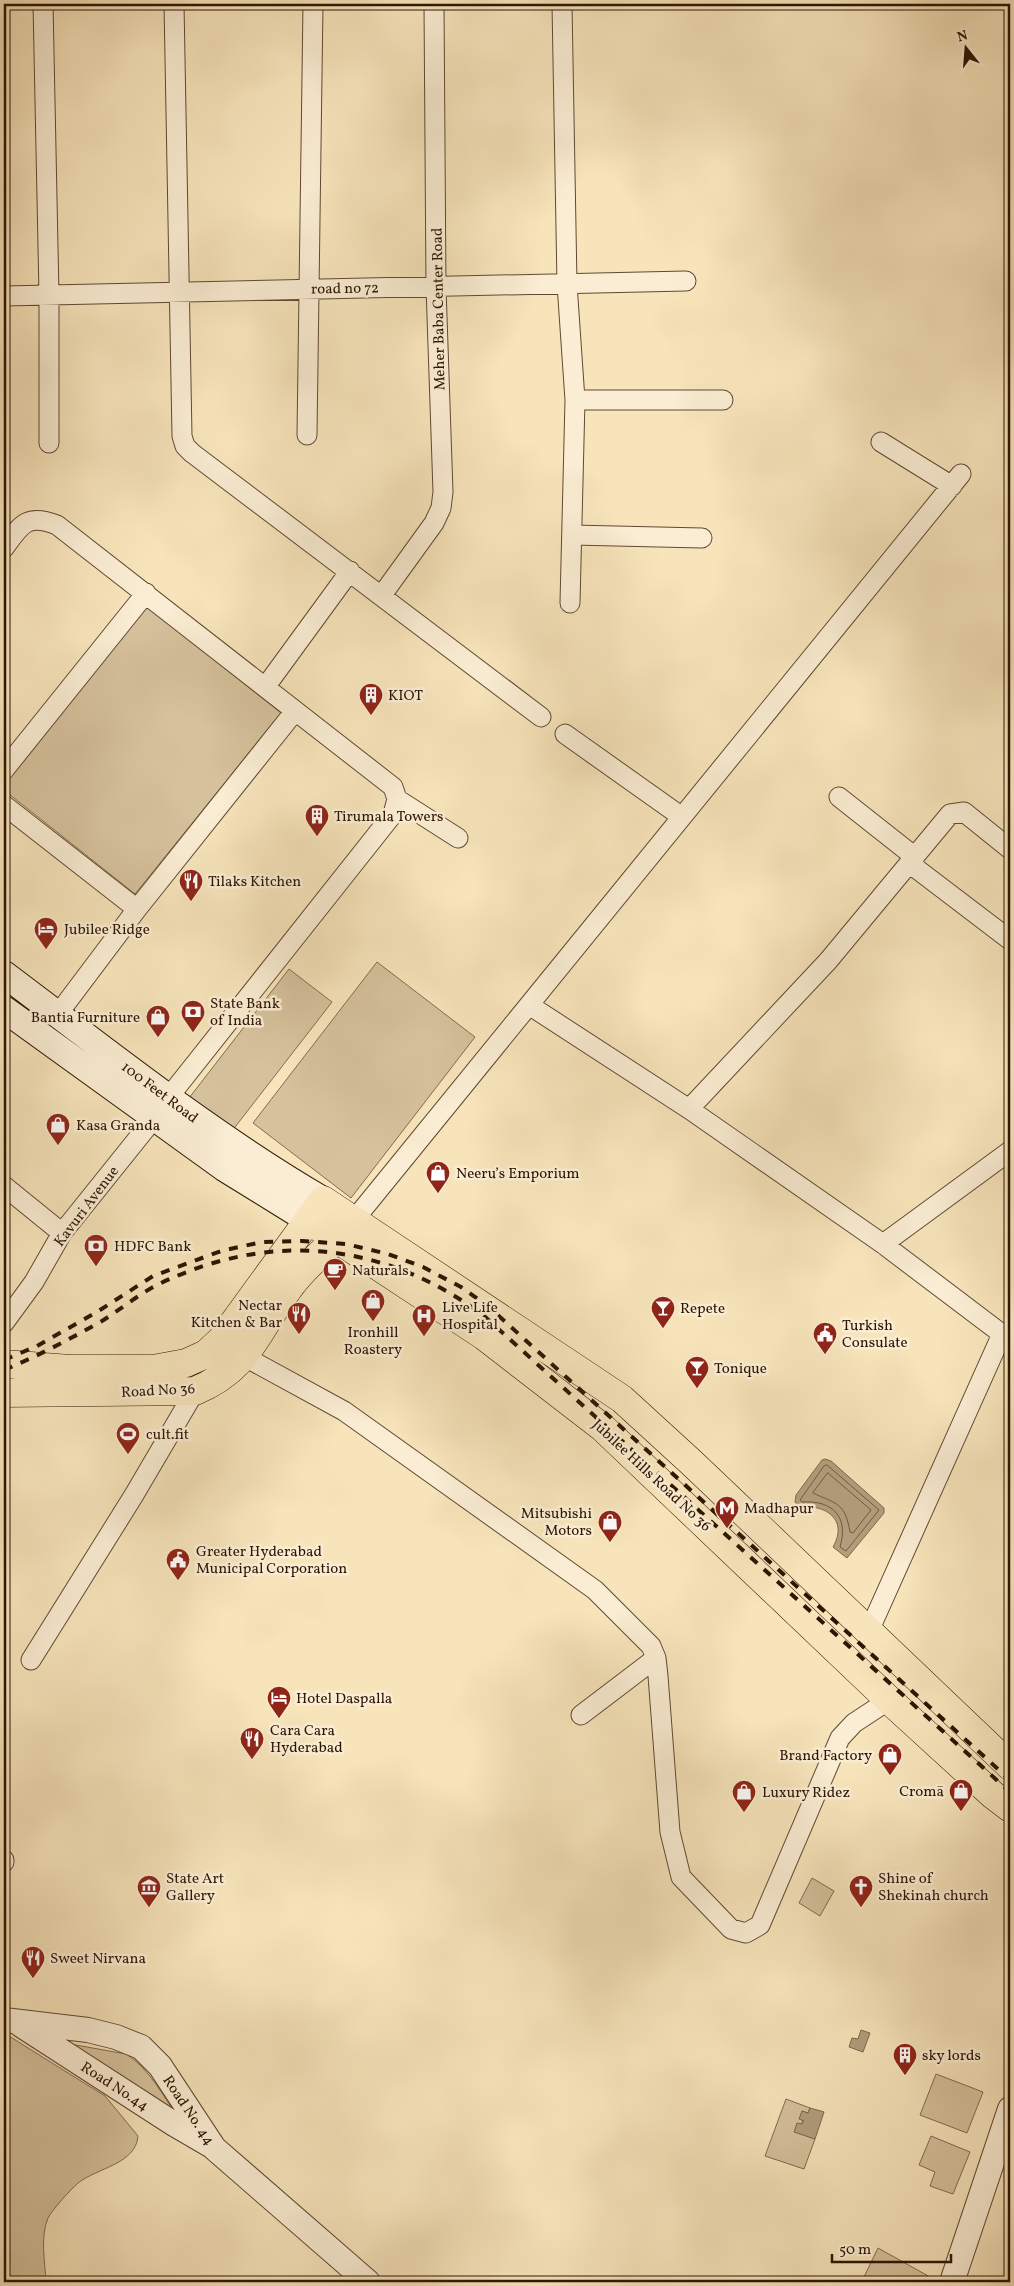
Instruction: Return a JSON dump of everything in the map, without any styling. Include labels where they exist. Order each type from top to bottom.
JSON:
[{"type":"main road","name":"100 Feet Road","points":[[4,974],[58,1014],[224,1168],[315,1210]]},
{"type":"main road","name":"100 Feet Road","points":[[4,1009],[161,1108]]},
{"type":"main road","name":"Jubilee Hills Road No 36","points":[[315,1210],[622,1399],[869,1630],[1010,1766]]},
{"type":"main road","name":"Road No 36","points":[[4,1364],[70,1369],[153,1369],[186,1363],[206,1354],[222,1340],[315,1210]]},
{"type":"main road","name":"Jubilee Hills Road No 36","points":[[346,1229],[603,1428],[889,1700],[993,1795],[1010,1808]]},
{"type":"main road","name":"Road No 36","points":[[4,1393],[195,1391],[225,1375],[245,1357],[289,1287],[316,1256],[346,1229]]},
{"type":"street","points":[[43,4],[50,295],[49,443]]},
{"type":"street","points":[[174,4],[182,436],[185,446],[541,717]]},
{"type":"street","points":[[307,435],[313,4]]},
{"type":"street","name":"Meher Baba Center Road","points":[[382,595],[434,523],[441,508],[443,492],[436,287],[434,4]]},
{"type":"street","points":[[562,4],[567,284],[575,400],[570,603]]},
{"type":"street","name":"road no 72","points":[[4,296],[686,281]]},
{"type":"street","points":[[575,400],[723,400]]},
{"type":"street","points":[[346,1229],[957,480],[881,442]]},
{"type":"street","points":[[4,548],[20,527],[31,519],[43,519],[57,525],[266,686],[295,711],[393,787],[397,800],[458,838]]},
{"type":"street","points":[[572,535],[702,538]]},
{"type":"street","points":[[266,686],[350,571]]},
{"type":"street","points":[[4,770],[146,593]]},
{"type":"street","points":[[58,1014],[137,909],[295,711]]},
{"type":"street","points":[[565,734],[682,817]]},
{"type":"street","points":[[839,797],[1010,940]]},
{"type":"street","name":"Kavuri Avenue","points":[[4,1323],[34,1282],[62,1233],[393,814],[397,800]]},
{"type":"street","points":[[4,804],[137,909]]},
{"type":"street","points":[[689,1109],[828,961],[950,814],[957,811],[964,812],[1010,849]]},
{"type":"street","points":[[529,1005],[689,1109],[884,1244],[1006,1336],[869,1630]]},
{"type":"street","points":[[884,1244],[1010,1151]]},
{"type":"street","points":[[4,1186],[62,1233]]},
{"type":"street","points":[[245,1357],[344,1411],[595,1590],[651,1646],[656,1658],[670,1832],[681,1877],[731,1929],[739,1933],[752,1931],[760,1925],[840,1738],[854,1723],[889,1700]]},
{"type":"street","points":[[31,1660],[134,1495],[195,1391]]},
{"type":"street","points":[[581,1715],[656,1658]]},
{"type":"street","name":"Road No. 44","points":[[10,2021],[88,2030],[116,2037],[140,2047],[160,2066],[214,2148],[368,2282]]},
{"type":"street","name":"Road No.44","points":[[10,2021],[214,2148]]},
{"type":"street","points":[[952,2282],[1010,2109]]},
{"type":"shaded area","points":[[146,606],[281,713],[135,894],[4,790],[4,783]]},
{"type":"shaded area","points":[[377,962],[475,1037],[351,1198],[253,1123]]},
{"type":"shaded area","points":[[289,969],[332,1002],[232,1131],[189,1098]]},
{"type":"shaded area","points":[[812,1878],[834,1891],[820,1916],[799,1903]]},
{"type":"shaded area","points":[[4,2033],[105,2096],[138,2136],[136,2145],[130,2153],[123,2159],[78,2183],[50,2214],[44,2233],[46,2282],[6,2282],[10,2255],[4,2254]]},
{"type":"shaded area","points":[[59,2042],[126,2054],[149,2075],[178,2117]]},
{"type":"shaded area","points":[[936,2074],[983,2092],[967,2133],[920,2115]]},
{"type":"shaded area","points":[[786,2099],[810,2108],[808,2113],[802,2111],[802,2122],[794,2131],[815,2139],[804,2169],[765,2156]]},
{"type":"shaded area","points":[[931,2136],[970,2152],[953,2194],[930,2186],[935,2172],[919,2165]]},
{"type":"shaded area","points":[[878,2248],[939,2282],[868,2282],[863,2279]]},
{"type":"water","points":[[822,1460],[831,1461],[884,1508],[884,1513],[847,1558],[833,1547],[838,1529],[832,1515],[818,1508],[799,1507],[795,1502],[796,1495]]},
{"type":"water","points":[[861,2030],[870,2033],[863,2052],[849,2047],[852,2038],[858,2039]]},
{"type":"water","points":[[810,2108],[824,2112],[815,2139],[794,2132],[797,2123],[802,2124],[804,2121],[799,2119],[802,2111],[808,2113]]},
{"type":"railway","points":[[4,1360],[37,1346],[97,1312],[153,1276],[221,1251],[262,1242],[302,1241],[346,1244],[388,1254],[423,1267],[461,1287],[489,1307],[1010,1780]]},
{"type":"railway","points":[[4,1370],[90,1328],[159,1284],[201,1267],[243,1256],[285,1251],[326,1252],[367,1259],[406,1272],[445,1290],[483,1315],[1010,1792]]},
{"type":"place","name":"KIOT","points":[[371,716]]},
{"type":"place","name":"Tirumala Towers","points":[[317,837]]},
{"type":"place","name":"Tilaks Kitchen","points":[[191,902]]},
{"type":"place","name":"Jubilee Ridge","points":[[46,950]]},
{"type":"place","name":"State Bank of India","points":[[193,1033]]},
{"type":"place","name":"Bantia Furniture","points":[[158,1038]]},
{"type":"place","name":"Kasa Granda","points":[[58,1146]]},
{"type":"place","name":"Neeru’s Emporium","points":[[438,1194]]},
{"type":"place","name":"HDFC Bank","points":[[96,1267]]},
{"type":"place","name":"Naturals","points":[[335,1291]]},
{"type":"place","name":"Ironhill Roastery","points":[[373,1322]]},
{"type":"place","name":"Repete","points":[[663,1329]]},
{"type":"place","name":"Nectar Kitchen & Bar","points":[[299,1335]]},
{"type":"place","name":"Live Life Hospital","points":[[424,1337]]},
{"type":"place","name":"Turkish Consulate","points":[[825,1355]]},
{"type":"place","name":"Tonique","points":[[697,1389]]},
{"type":"place","name":"cult.fit","points":[[128,1455]]},
{"type":"place","name":"Madhapur","points":[[727,1529]]},
{"type":"place","name":"Mitsubishi Motors","points":[[610,1543]]},
{"type":"place","name":"Greater Hyderabad Municipal Corporation","points":[[178,1581]]},
{"type":"place","name":"Hotel Daspalla","points":[[279,1719]]},
{"type":"place","name":"Cara Cara Hyderabad","points":[[252,1760]]},
{"type":"place","name":"Brand Factory","points":[[890,1776]]},
{"type":"place","name":"Cromā","points":[[961,1812]]},
{"type":"place","name":"Luxury Ridez","points":[[744,1813]]},
{"type":"place","name":"State Art Gallery","points":[[149,1908]]},
{"type":"place","name":"Shine of Shekinah church","points":[[861,1908]]},
{"type":"place","name":"Sweet Nirvana","points":[[33,1979]]},
{"type":"place","name":"sky lords","points":[[905,2076]]}]
